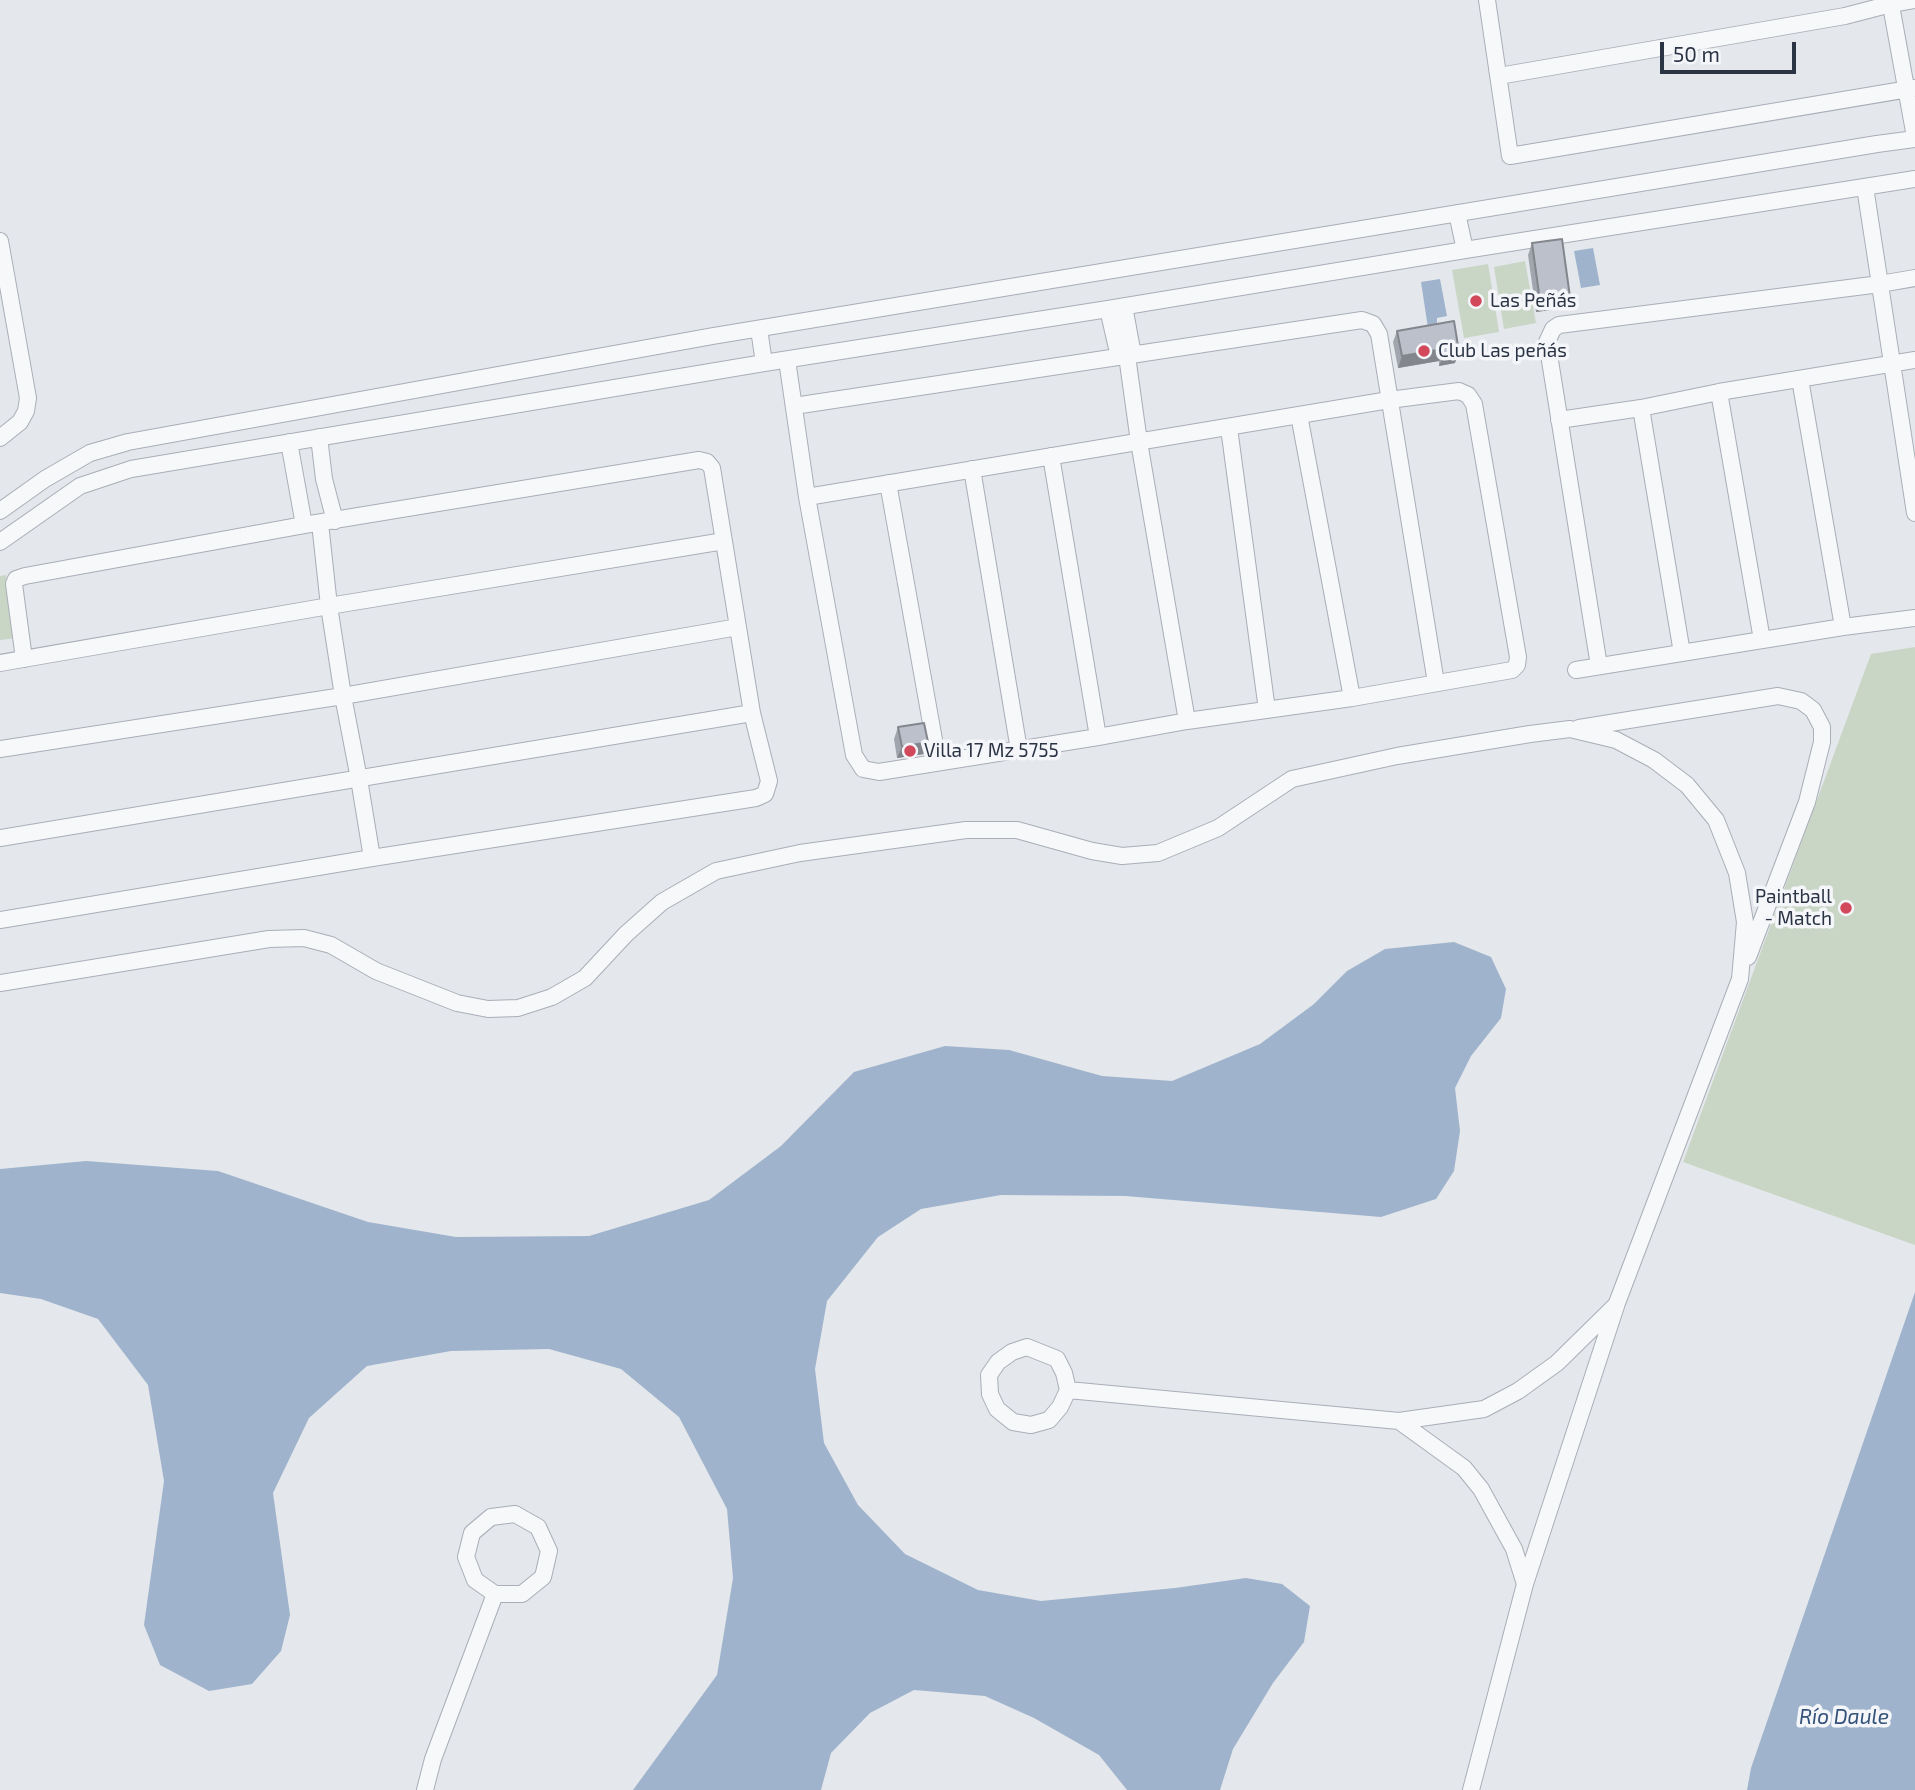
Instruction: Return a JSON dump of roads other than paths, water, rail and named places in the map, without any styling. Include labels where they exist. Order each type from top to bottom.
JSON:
[{"type":"street","points":[[1487,0],[1510,156],[1910,89]]},
{"type":"street","points":[[1499,76],[1832,18],[1891,2],[1915,0]]},
{"type":"street","points":[[0,511],[45,479],[90,453],[128,442],[759,329],[1915,138],[1910,89],[1891,2]]},
{"type":"street","points":[[0,542],[80,486],[131,469],[764,363],[1915,179]]},
{"type":"street","points":[[1865,187],[1915,513]]},
{"type":"street","points":[[1457,214],[1465,250]]},
{"type":"street","points":[[1,251],[8,340],[28,398],[26,411],[20,422],[2,436]]},
{"type":"street","points":[[1600,666],[1547,342],[1553,329],[1559,325],[1915,278]]},
{"type":"street","points":[[1116,308],[1187,721]]},
{"type":"street","points":[[794,406],[1362,320],[1373,324],[1379,334],[1436,683]]},
{"type":"street","points":[[759,329],[764,363]]},
{"type":"street","points":[[787,360],[807,497],[854,755],[863,769],[879,772],[1187,721],[1352,698],[1512,670],[1517,665],[1518,657],[1474,404],[1468,395],[1459,391],[1388,400],[807,497]]},
{"type":"street","points":[[1559,420],[1915,360]]},
{"type":"street","points":[[1800,379],[1843,627]]},
{"type":"street","points":[[1719,392],[1762,640]]},
{"type":"street","points":[[1641,408],[1682,653]]},
{"type":"street","points":[[1299,415],[1352,698]]},
{"type":"street","points":[[1229,428],[1268,710]]},
{"type":"street","points":[[319,437],[324,478],[319,523],[329,606],[372,858]]},
{"type":"street","points":[[289,442],[319,523]]},
{"type":"street","points":[[90,453],[99,480]]},
{"type":"street","points":[[1051,456],[1098,737]]},
{"type":"street","points":[[0,920],[756,798],[765,794],[769,781],[752,713],[712,468],[707,462],[699,460],[319,523],[25,576],[16,579],[14,584],[24,659]]},
{"type":"street","points":[[972,469],[1019,750]]},
{"type":"street","points":[[888,483],[938,762]]},
{"type":"street","points":[[0,663],[724,541]]},
{"type":"street","points":[[1576,670],[1915,618]]},
{"type":"street","points":[[0,750],[343,696],[738,626]]},
{"type":"street","points":[[0,983],[269,939],[304,938],[331,945],[376,971],[457,1003],[488,1009],[518,1008],[552,997],[585,978],[626,934],[662,902],[716,871],[800,853],[966,830],[1017,830],[1092,851],[1122,856],[1158,853],[1218,828],[1292,779],[1397,756],[1530,734],[1778,696],[1801,701],[1813,710],[1822,727],[1822,742],[1807,802],[1617,1303],[1525,1584],[1471,1790]]},
{"type":"street","points":[[0,838],[752,713]]},
{"type":"street","points":[[1570,729],[1616,740],[1654,760],[1687,785],[1716,820],[1737,873],[1745,922],[1740,979]]},
{"type":"street","points":[[1068,1390],[1399,1420],[1484,1409],[1518,1391],[1557,1363],[1617,1303]]},
{"type":"street","points":[[1027,1347],[1057,1359],[1068,1390],[1060,1407],[1049,1420],[1031,1425],[1013,1422],[997,1409],[990,1394],[989,1375],[998,1362],[1012,1352],[1027,1347]]},
{"type":"street","points":[[1399,1420],[1464,1468],[1482,1489],[1514,1549],[1525,1584]]},
{"type":"street","points":[[515,1514],[538,1527],[549,1551],[543,1577],[522,1594],[495,1594],[475,1580],[466,1557],[472,1533],[491,1517],[515,1514]]},
{"type":"street","points":[[425,1790],[433,1759],[495,1594]]},
{"type":"street","points":[[413,1790],[433,1759]]},
{"type":"water","points":[[1593,248],[1600,285],[1581,288],[1574,251]]},
{"type":"water","points":[[1440,279],[1447,316],[1437,318],[1437,327],[1428,328],[1421,282]]},
{"type":"water","points":[[1454,942],[1491,957],[1506,989],[1501,1018],[1471,1056],[1455,1088],[1460,1131],[1454,1171],[1436,1199],[1381,1217],[1125,1196],[1001,1195],[921,1209],[878,1237],[827,1301],[815,1369],[824,1443],[858,1505],[905,1554],[978,1590],[1041,1601],[1246,1578],[1282,1584],[1310,1606],[1304,1642],[1273,1683],[1233,1749],[1220,1790],[1127,1790],[1099,1755],[1034,1718],[985,1696],[914,1690],[870,1713],[831,1753],[821,1790],[633,1790],[717,1675],[733,1578],[727,1509],[679,1417],[621,1369],[549,1349],[451,1351],[367,1366],[309,1418],[273,1493],[290,1615],[281,1651],[252,1684],[209,1691],[160,1665],[144,1625],[164,1481],[148,1385],[98,1319],[41,1299],[0,1293],[0,1169],[86,1161],[218,1171],[368,1222],[456,1237],[589,1236],[709,1200],[781,1146],[854,1072],[945,1046],[1009,1050],[1102,1076],[1172,1081],[1260,1044],[1314,1004],[1347,971],[1385,949]]},
{"type":"water","name":"Río Daule","points":[[1915,1292],[1915,1790],[1747,1790],[1751,1768]]},
{"type":"place","name":"Las Peñás","points":[[1476,301]]},
{"type":"place","name":"Club Las peñás","points":[[1424,351]]},
{"type":"place","name":"Villa 17 Mz 5755","points":[[910,751]]},
{"type":"place","name":"Paintball - Match","points":[[1846,908]]}]
